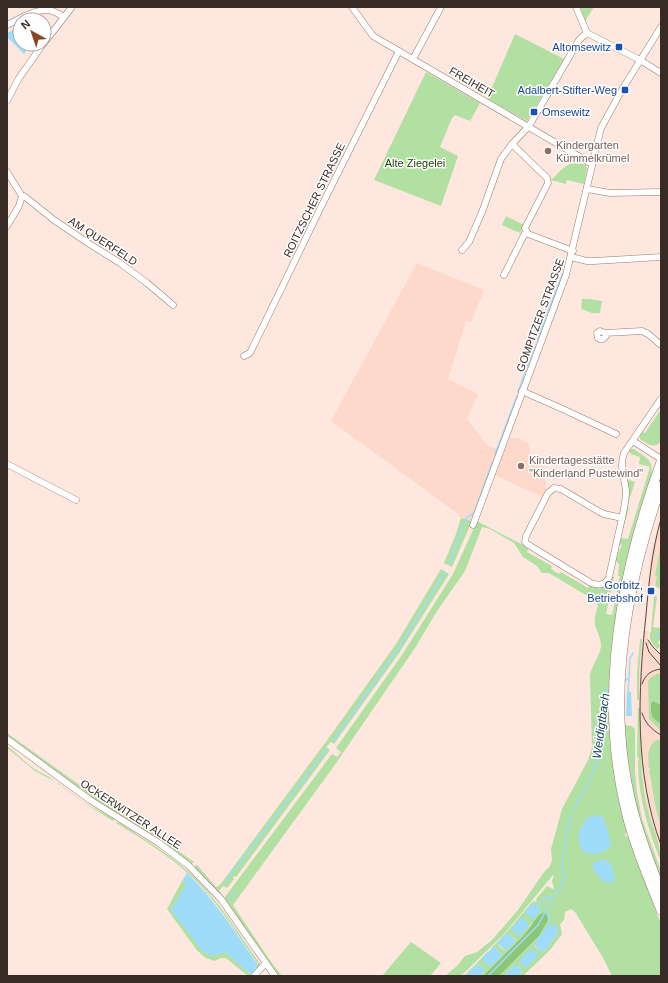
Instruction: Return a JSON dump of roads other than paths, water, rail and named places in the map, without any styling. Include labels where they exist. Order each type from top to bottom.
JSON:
[{"type":"highway","points":[[661,461],[647,501],[630,566],[615,654],[613,717],[616,757],[625,808],[635,840],[661,910]]},
{"type":"highway","points":[[661,486],[645,537],[632,593],[624,643],[620,687],[620,716],[623,756],[631,802],[638,830],[661,892]]},
{"type":"street","points":[[52,33],[72,7]]},
{"type":"street","name":"FREIHEIT","points":[[352,7],[370,33],[592,164]]},
{"type":"street","points":[[413,59],[441,7]]},
{"type":"street","points":[[576,7],[587,33],[640,60],[661,73]]},
{"type":"street","points":[[7,24],[30,14],[50,10],[64,17]]},
{"type":"street","name":"GOMPITZER STRASSE","points":[[473,525],[566,275],[601,128],[640,60],[661,27]]},
{"type":"street","points":[[462,250],[469,242],[501,159],[512,144],[529,126],[579,40],[587,33]]},
{"type":"street","name":"ROITZSCHER STRASSE","points":[[244,356],[250,353],[399,51]]},
{"type":"street","points":[[7,101],[19,78],[38,52]]},
{"type":"street","points":[[504,275],[526,231],[525,228],[548,183],[547,178],[512,144]]},
{"type":"street","points":[[7,172],[22,196],[19,206],[7,226]]},
{"type":"street","points":[[587,189],[610,193],[661,192]]},
{"type":"street","name":"AM QUERFELD","points":[[22,196],[54,220],[120,263],[173,305]]},
{"type":"street","points":[[526,231],[528,234],[587,261],[661,257]]},
{"type":"street","points":[[606,333],[642,331],[661,345]]},
{"type":"street","points":[[522,391],[616,434]]},
{"type":"street","points":[[622,518],[604,514],[560,489],[554,488],[550,491],[545,500],[526,536],[525,542],[528,546],[591,583],[598,585],[603,584],[609,577],[626,500],[626,491],[621,466],[622,459],[624,453],[661,399]]},
{"type":"street","points":[[633,441],[661,461]]},
{"type":"street","points":[[7,464],[76,500]]},
{"type":"street","name":"OCKERWITZER ALLEE","points":[[7,739],[90,800],[160,843],[188,865],[221,899],[265,964],[275,976]]},
{"type":"street","points":[[254,976],[265,964]]},
{"type":"water","points":[[12,31],[12,42],[7,37],[7,33]]},
{"type":"water","points":[[627,691],[631,692],[632,716],[626,716]]},
{"type":"water","points":[[597,815],[602,816],[611,845],[605,851],[598,853],[591,854],[583,852],[579,842],[579,831],[587,818]]},
{"type":"water","points":[[599,860],[606,860],[611,864],[615,878],[612,883],[604,882],[595,872],[592,865]]},
{"type":"water","points":[[187,873],[207,894],[258,965],[253,974],[249,973],[225,952],[209,955],[203,952],[171,910],[187,883],[182,881]]},
{"type":"water","points":[[533,903],[541,910],[534,919],[529,917],[525,912]]},
{"type":"water","points":[[521,917],[529,923],[529,925],[521,935],[518,936],[511,929]]},
{"type":"water","points":[[554,925],[557,926],[558,933],[544,952],[540,951],[534,944],[546,927]]},
{"type":"water","points":[[506,934],[509,934],[516,941],[506,951],[497,943]]},
{"type":"water","points":[[495,947],[502,956],[490,967],[482,960],[482,958]]},
{"type":"water","points":[[529,950],[538,955],[525,968],[519,961]]},
{"type":"water","points":[[478,964],[485,970],[481,976],[466,975],[476,965]]},
{"type":"water","points":[[514,965],[517,965],[522,972],[518,976],[504,976]]},
{"type":"waterway","points":[[546,316],[565,268]]},
{"type":"waterway","points":[[537,341],[545,319]]},
{"type":"waterway","points":[[527,367],[536,345]]},
{"type":"waterway","points":[[518,392],[526,370]]},
{"type":"waterway","points":[[495,454],[517,396]]},
{"type":"waterway","points":[[449,564],[466,518],[474,513],[492,463]]},
{"type":"waterway","points":[[333,741],[399,648],[445,572]]},
{"type":"waterway","name":"Weidigtbach","points":[[656,637],[661,632]]},
{"type":"waterway","name":"Weidigtbach","points":[[624,681],[629,678],[630,658],[633,653]]},
{"type":"waterway","points":[[628,691],[629,679]]},
{"type":"waterway","name":"Weidigtbach","points":[[573,811],[590,780],[597,761],[602,731],[604,690],[610,686]]},
{"type":"waterway","points":[[226,881],[327,749]]},
{"type":"waterway","name":"Weidigtbach","points":[[488,976],[538,925],[555,894],[562,886],[564,877],[563,860],[571,815]]},
{"type":"waterway","points":[[227,900],[235,893]]},
{"type":"waterway","points":[[538,907],[546,897],[553,899]]},
{"type":"waterway","points":[[546,911],[549,916],[549,927]]},
{"type":"waterway","points":[[532,953],[538,947]]},
{"type":"tram line","points":[[661,519],[655,542],[650,578],[643,644],[640,702],[640,731],[646,789],[652,817],[661,845]]},
{"type":"tram line","points":[[648,640],[661,655]]},
{"type":"tram line","points":[[646,643],[649,652],[661,666]]},
{"type":"tram line","points":[[642,684],[645,678],[654,670],[661,669]]},
{"type":"tram line","points":[[642,713],[649,726],[661,735]]},
{"type":"place","name":"Altomsewitz","points":[[619,47]]},
{"type":"place","name":"Adalbert-Stifter-Weg","points":[[625,90]]},
{"type":"place","name":"Omsewitz","points":[[534,112]]},
{"type":"place","name":"Kindergarten Kümmelkrümel","points":[[548,151]]},
{"type":"place","name":"Kindertagesstätte \"Kinderland Pustewind\"","points":[[521,466]]},
{"type":"place","name":"Gorbitz, Betriebshof","points":[[651,591]]},
{"type":"park label","name":"Alte Ziegelei","points":[[415,163]]}]
